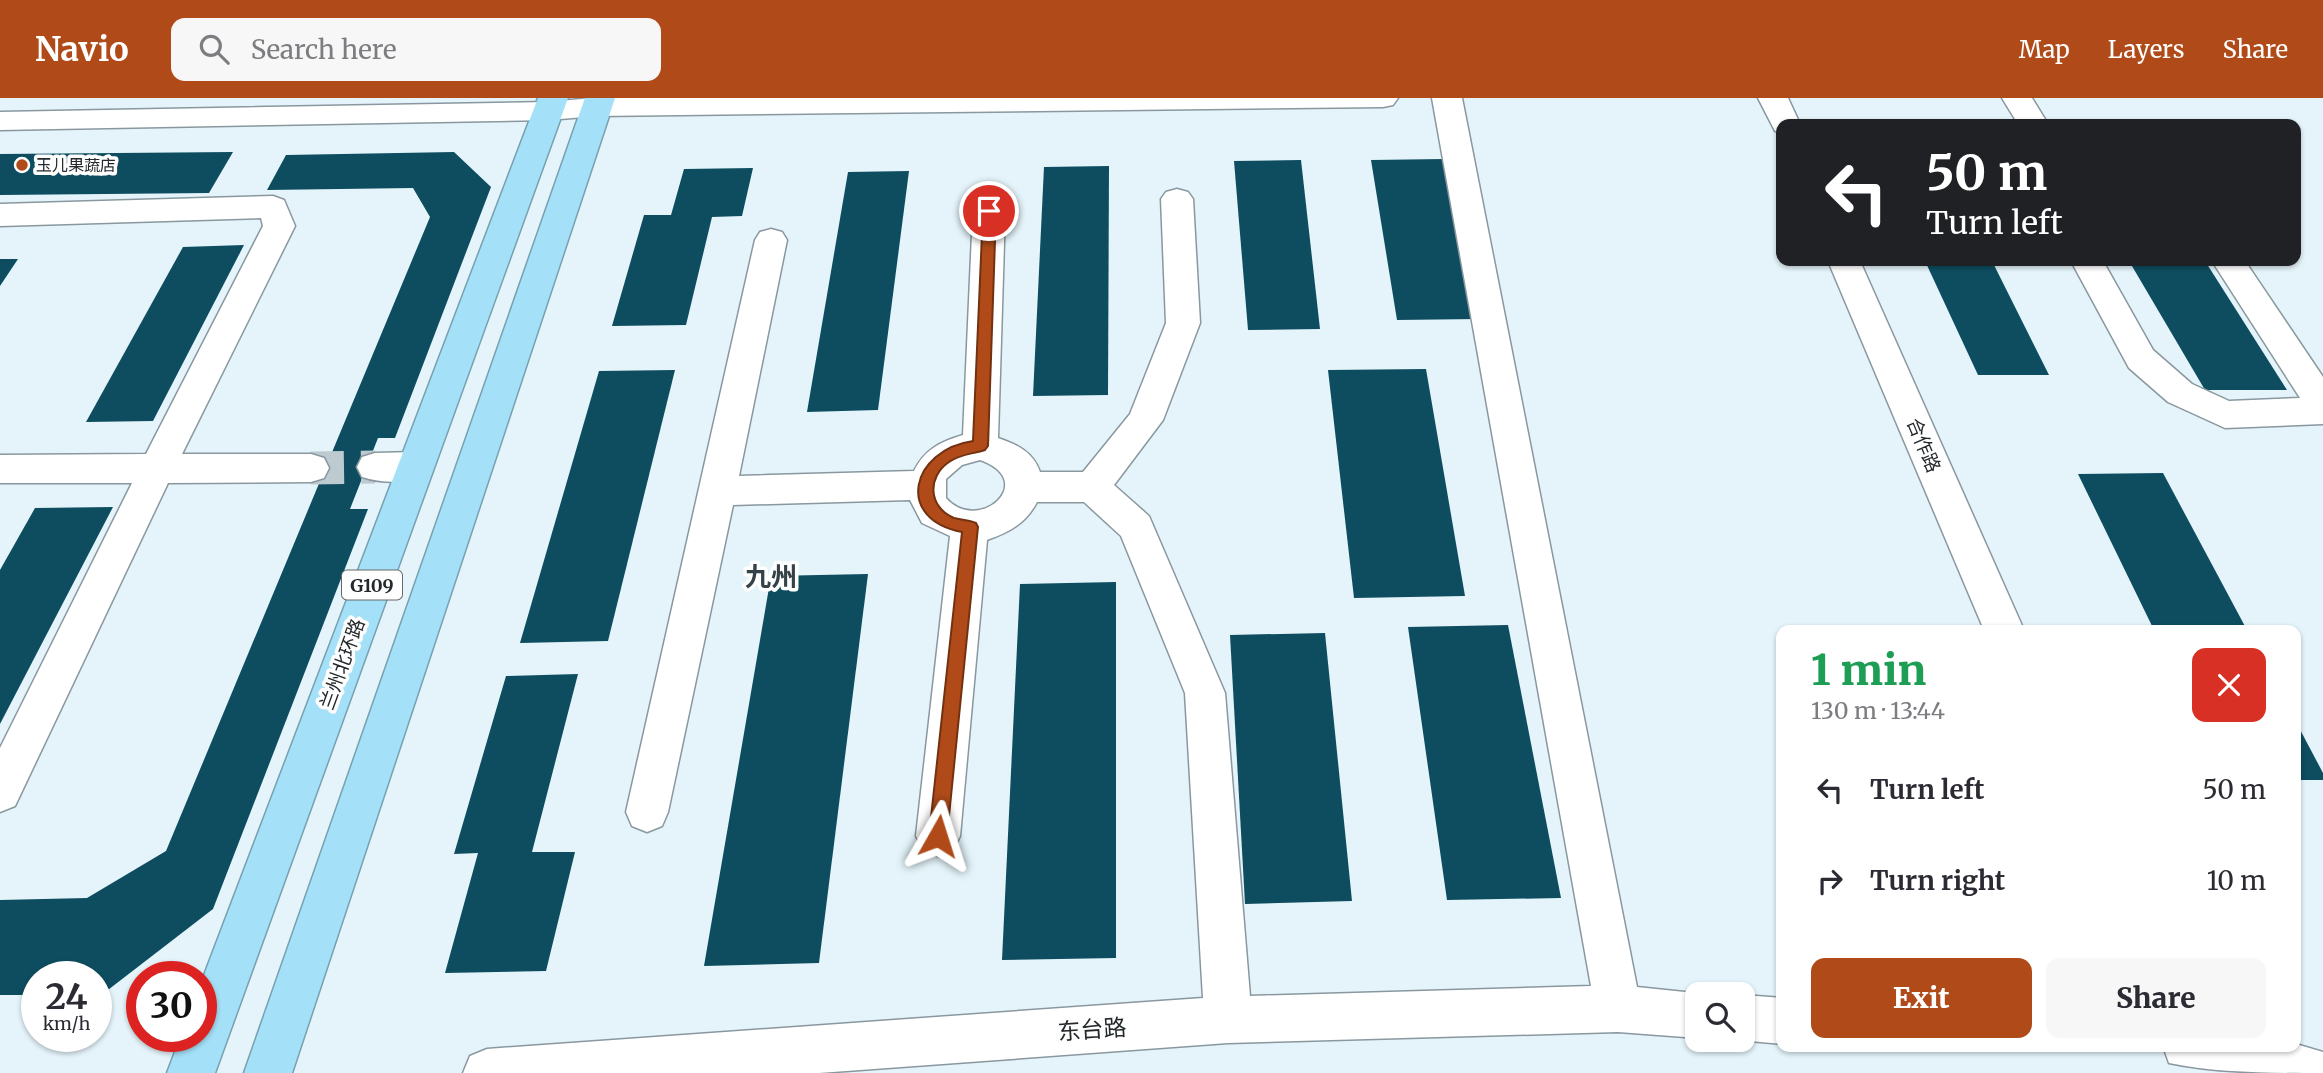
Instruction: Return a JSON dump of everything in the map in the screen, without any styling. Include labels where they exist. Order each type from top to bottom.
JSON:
[{"type":"highway","name":"G109","points":[[268,1073],[599,102]]},
{"type":"highway","name":"兰州北环路","points":[[191,1073],[550,105]]},
{"type":"street","points":[[0,121],[599,102],[1383,98]]},
{"type":"street","points":[[1447,98],[1618,1009]]},
{"type":"street","points":[[1773,98],[1783,119]]},
{"type":"street","points":[[2017,98],[2030,119]]},
{"type":"street","points":[[1092,487],[1145,421],[1183,323],[1177,199]]},
{"type":"street","points":[[0,215],[272,207],[279,226],[157,468],[0,792]]},
{"type":"street","points":[[980,446],[989,211]]},
{"type":"street","points":[[647,812],[771,240]]},
{"type":"street","name":"合作路","points":[[1846,266],[2002,625]]},
{"type":"street","points":[[2090,266],[2141,359],[2180,393],[2225,415],[2323,411]]},
{"type":"street","points":[[2231,266],[2323,405]]},
{"type":"street","points":[[980,446],[999,449],[1014,458],[1023,471],[1026,487],[1020,502],[1008,516],[991,524],[970,527],[951,524],[936,514],[927,500],[925,485],[931,470],[944,457],[961,449],[980,446]]},
{"type":"street","points":[[375,467],[416,466]]},
{"type":"street","points":[[0,468],[311,468]]},
{"type":"street","points":[[718,491],[925,485]]},
{"type":"street","points":[[1026,487],[1092,487],[1136,527],[1205,693],[1228,1020]]},
{"type":"street","points":[[938,836],[970,527]]},
{"type":"street","name":"东台路","points":[[487,1073],[1228,1020],[1618,1009],[1685,1014]]},
{"type":"street","points":[[1755,1019],[1776,1021]]},
{"type":"street","points":[[2184,1052],[2186,1073]]},
{"type":"street","points":[[2226,1052],[2316,1073]]},
{"type":"building","points":[[233,152],[209,193],[0,195],[0,154]]},
{"type":"building","points":[[454,152],[491,187],[395,438],[378,438],[350,509],[368,509],[213,909],[146,961],[126,961],[126,976],[112,987],[112,961],[21,961],[21,995],[0,995],[0,900],[87,898],[166,851],[430,217],[413,188],[267,190],[286,155]]},
{"type":"building","points":[[1444,159],[1478,319],[1397,320],[1371,160]]},
{"type":"building","points":[[1301,160],[1320,329],[1248,330],[1234,161]]},
{"type":"building","points":[[1109,166],[1108,395],[1033,396],[1044,167]]},
{"type":"building","points":[[753,168],[742,216],[712,217],[686,325],[612,326],[644,215],[671,215],[684,169]]},
{"type":"building","points":[[909,171],[878,410],[807,412],[848,172]]},
{"type":"building","points":[[244,245],[153,421],[86,422],[183,247]]},
{"type":"building","points":[[0,259],[18,259],[0,286]]},
{"type":"building","points":[[1927,266],[1994,266],[2049,375],[1978,375]]},
{"type":"building","points":[[2132,266],[2208,266],[2287,390],[2205,390]]},
{"type":"building","points":[[1426,369],[1465,596],[1354,598],[1328,370]]},
{"type":"building","points":[[675,370],[608,641],[520,643],[599,371]]},
{"type":"building","points":[[2163,473],[2244,625],[2152,625],[2078,474]]},
{"type":"building","points":[[113,507],[0,724],[0,570],[35,508]]},
{"type":"building","points":[[868,574],[819,963],[704,966],[771,576]]},
{"type":"building","points":[[1116,582],[1116,958],[1002,960],[1020,584]]},
{"type":"building","points":[[1508,625],[1561,898],[1447,900],[1408,627]]},
{"type":"building","points":[[1325,633],[1352,901],[1245,904],[1230,635]]},
{"type":"building","points":[[578,674],[532,852],[575,852],[546,971],[445,973],[478,853],[454,854],[506,676]]},
{"type":"building","points":[[2301,731],[2323,773],[2323,780],[2301,780]]},
{"type":"tunnel","points":[[311,468],[375,467]]},
{"type":"place","name":"玉儿果蔬店","points":[[22,165]]},
{"type":"district","name":"九州","points":[[771,576]]},
{"type":"route","points":[[938,836],[970,527],[951,524],[936,514],[927,500],[925,485],[931,470],[944,457],[961,449],[980,446],[989,211]]}]
